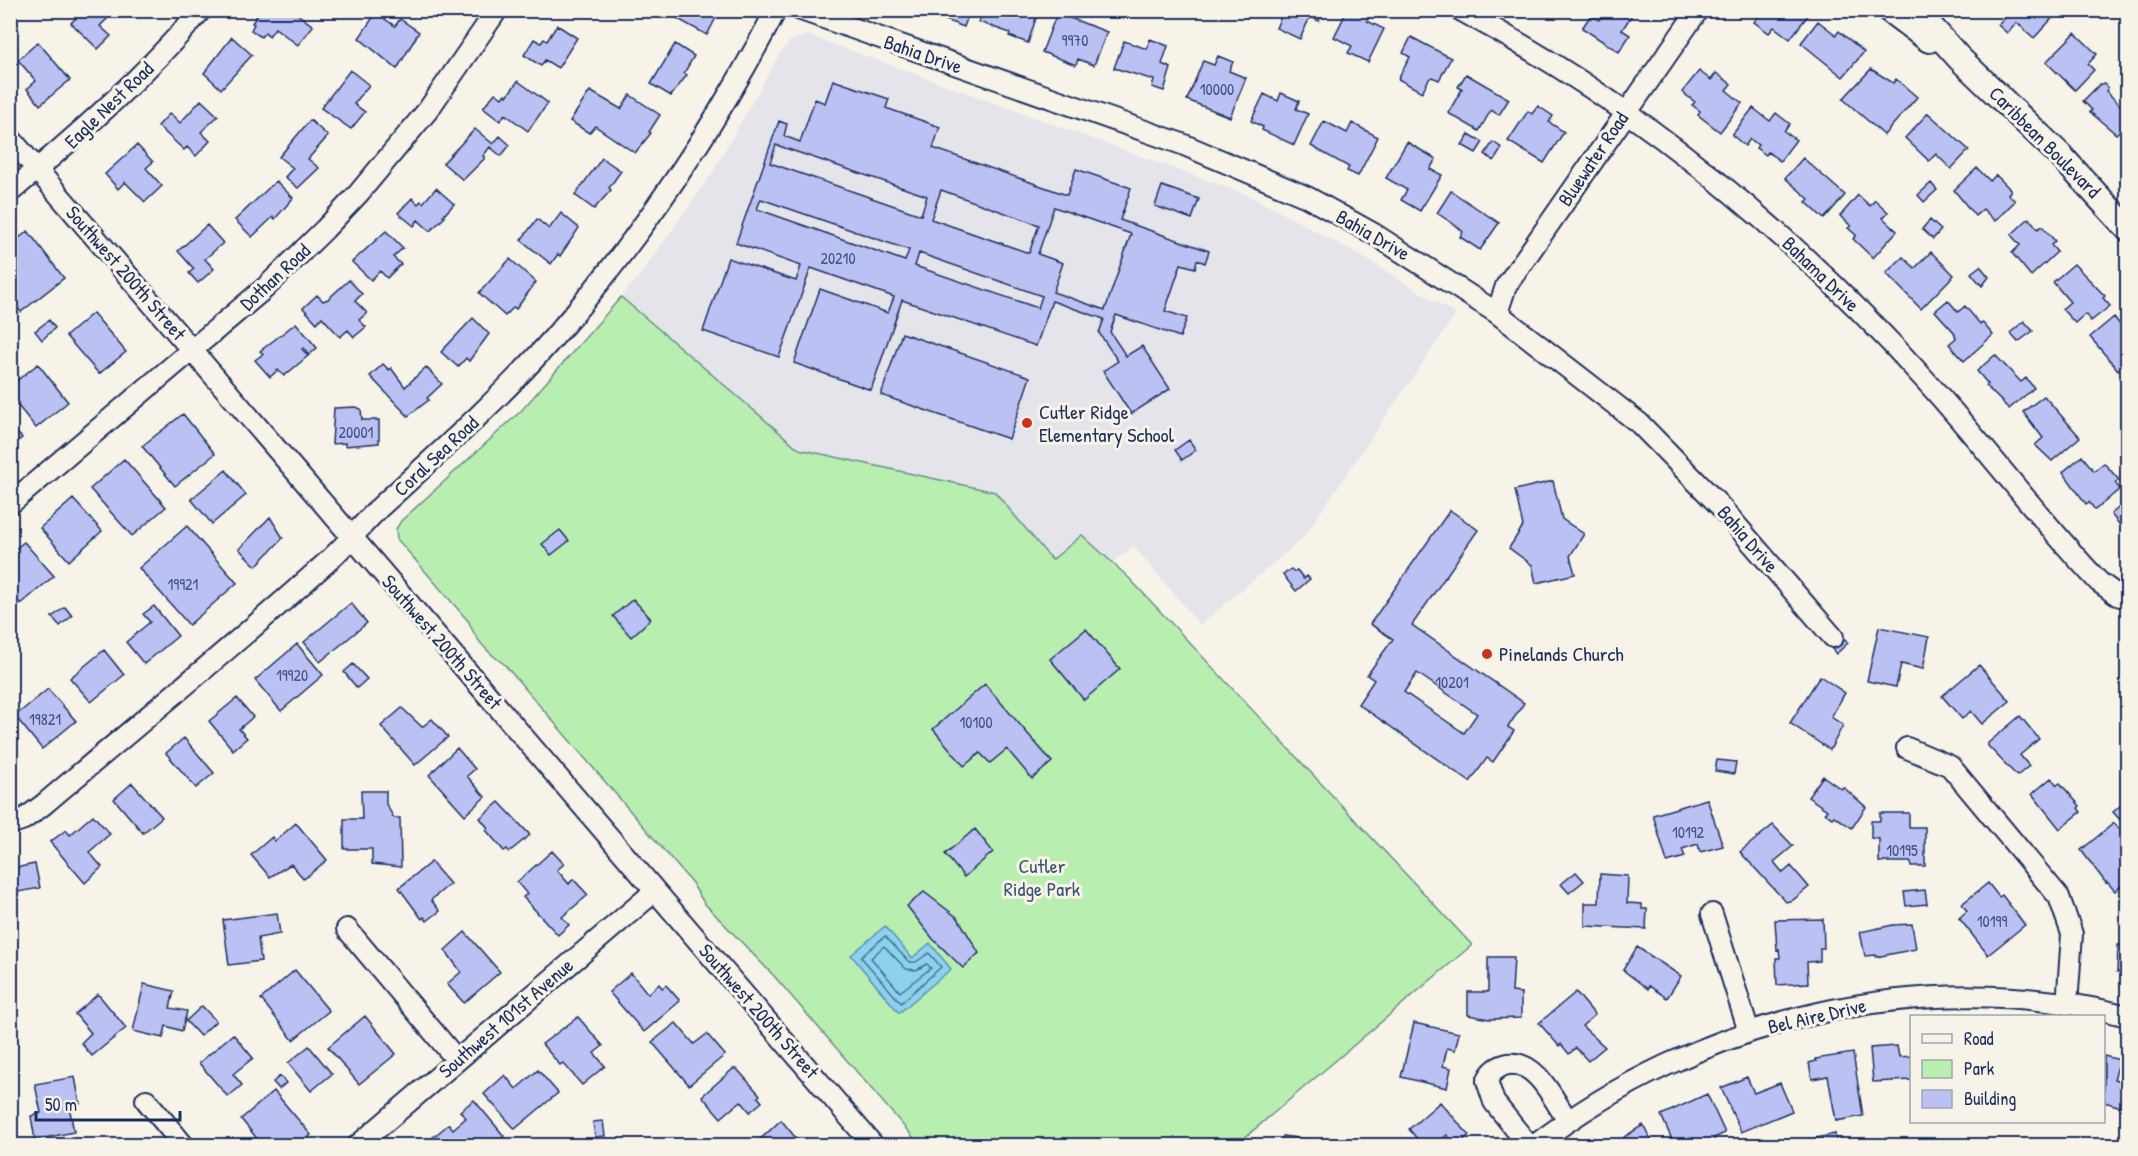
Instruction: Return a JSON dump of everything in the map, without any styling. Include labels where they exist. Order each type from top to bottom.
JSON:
[{"type":"street","name":"Eagle Nest Road","points":[[10,192],[121,96],[201,10]]},
{"type":"street","name":"Dothan Road","points":[[10,504],[278,277],[358,194],[428,110],[497,10]]},
{"type":"street","name":"Coral Sea Road","points":[[10,824],[24,819],[43,806],[327,562],[495,401],[597,286],[681,172],[724,104],[776,10]]},
{"type":"street","name":"Bahia Drive","points":[[801,10],[1148,132],[1267,179],[1356,224],[1497,313],[1562,361],[1653,436],[1719,505],[1833,637]]},
{"type":"street","name":"Bahama Drive","points":[[1460,10],[1508,36],[1625,113],[1711,177],[1827,277],[1928,383],[2091,574],[2107,589],[2127,598]]},
{"type":"street","name":"Bluewater Road","points":[[1497,313],[1506,286],[1698,10]]},
{"type":"street","name":"Caribbean Boulevard","points":[[1889,10],[1918,33],[1959,58]]},
{"type":"street","name":"Caribbean Boulevard","points":[[1916,10],[1959,58],[2061,156],[2127,229]]},
{"type":"street","name":"Southwest 200th Street","points":[[10,138],[874,1146]]},
{"type":"street","points":[[1907,748],[1950,766],[2059,897],[2072,934],[2067,1005]]},
{"type":"street","name":"Southwest 101st Avenue","points":[[357,1146],[655,891]]},
{"type":"street","points":[[1712,914],[1749,1032]]},
{"type":"street","points":[[347,928],[457,1060]]},
{"type":"street","name":"Bel Aire Drive","points":[[1534,1146],[1568,1120],[1654,1070],[1749,1032],[1850,1007],[1904,999],[2007,998],[2067,1005],[2127,1016]]},
{"type":"street","points":[[1529,1146],[1490,1095],[1487,1082],[1498,1067],[1515,1063],[1528,1067],[1568,1120]]},
{"type":"street","points":[[146,1100],[184,1146]]},
{"type":"shaded area","name":"Cutler Ridge Elementary School","points":[[808,35],[1250,196],[1358,254],[1456,314],[1303,538],[1200,625],[1133,546],[713,901],[577,349],[640,275],[711,175],[779,55],[790,41]]},
{"type":"green space","name":"Cutler Ridge Park","points":[[621,297],[799,449],[995,492],[1052,560],[1082,535],[1129,578],[1472,945],[1236,1145],[920,1145],[774,976],[704,903],[692,883],[504,664],[483,646],[469,622],[397,539],[396,529],[401,521],[521,411]]},
{"type":"water","points":[[885,926],[912,958],[930,943],[951,969],[899,1013],[851,955]]},
{"type":"building","points":[[75,10],[116,10],[100,26],[111,36],[98,49],[71,23],[79,15]]},
{"type":"building","points":[[261,10],[292,10],[313,26],[298,45],[275,28],[269,36],[265,32],[261,37],[251,30],[254,24],[252,23]]},
{"type":"building","points":[[647,10],[664,10],[660,18]]},
{"type":"building","points":[[680,10],[720,10],[707,35],[676,18]]},
{"type":"building","points":[[937,10],[970,10],[964,27],[935,16]]},
{"type":"building","points":[[983,10],[1027,10],[1037,15],[1028,43],[1009,36],[1010,33],[979,22]]},
{"type":"building","points":[[1284,10],[1323,10],[1319,21],[1310,17],[1300,39],[1276,28]]},
{"type":"building","points":[[1353,10],[1371,13],[1367,21],[1384,29],[1368,62],[1348,53],[1352,46],[1334,37],[1346,13],[1351,15]]},
{"type":"building","points":[[1605,10],[1635,10],[1622,30],[1630,35],[1619,52],[1582,28],[1591,15],[1599,20]]},
{"type":"building","points":[[1753,10],[1812,10],[1790,39],[1774,27],[1769,33],[1754,22],[1759,15]]},
{"type":"building","points":[[2003,10],[2060,10],[2034,38],[2017,23],[2007,33],[1998,25],[2008,15]]},
{"type":"building","points":[[376,13],[395,26],[400,19],[419,32],[397,69],[359,38]]},
{"type":"building","points":[[1057,13],[1107,32],[1094,65],[1078,59],[1076,65],[1042,52]]},
{"type":"building","points":[[1818,21],[1836,35],[1839,31],[1864,52],[1843,77],[1801,43]]},
{"type":"building","points":[[557,25],[577,38],[558,68],[545,60],[541,66],[524,55],[534,39],[541,43],[544,39],[547,41]]},
{"type":"building","points":[[2075,33],[2097,54],[2088,64],[2094,70],[2075,90],[2046,62]]},
{"type":"building","points":[[232,37],[252,55],[221,89],[204,73]]},
{"type":"building","points":[[1411,37],[1451,58],[1439,80],[1432,77],[1429,79],[1422,92],[1398,79],[1410,57],[1403,53]]},
{"type":"building","points":[[1150,39],[1168,46],[1162,64],[1171,68],[1164,91],[1152,87],[1154,80],[1114,68],[1124,41],[1147,49]]},
{"type":"building","points":[[38,42],[70,80],[40,105],[27,89],[36,81],[18,60]]},
{"type":"building","points":[[675,44],[694,56],[684,73],[687,75],[671,96],[651,84]]},
{"type":"building","points":[[1218,56],[1233,62],[1229,71],[1246,78],[1230,117],[1187,100],[1203,61],[1214,65]]},
{"type":"building","points":[[1871,69],[1893,83],[1896,79],[1917,97],[1884,135],[1843,99]]},
{"type":"building","points":[[350,70],[369,85],[354,104],[365,112],[351,129],[321,108]]},
{"type":"building","points":[[1699,71],[1711,80],[1716,73],[1723,78],[1731,84],[1726,90],[1742,103],[1720,132],[1698,115],[1700,111],[1692,105],[1695,102],[1682,92]]},
{"type":"building","points":[[1466,74],[1509,99],[1499,115],[1491,110],[1479,131],[1448,113],[1462,89],[1458,87]]},
{"type":"building","points":[[833,80],[889,99],[886,108],[940,127],[933,148],[1067,195],[1076,169],[1131,188],[1120,220],[1209,251],[1205,263],[1197,260],[1195,268],[1181,264],[1165,311],[1187,318],[1180,337],[1116,315],[1110,332],[1126,356],[1142,346],[1170,389],[1131,414],[1103,371],[1118,361],[1099,333],[1104,319],[1052,301],[1036,346],[902,300],[871,390],[794,363],[820,289],[888,313],[894,297],[811,268],[779,357],[703,331],[728,258],[796,281],[801,266],[736,243],[779,121],[787,124],[784,136],[800,142],[815,99],[825,103]],"holes":[[[776,145],[927,196],[921,215],[770,163]],[[941,190],[1039,225],[1029,253],[931,219]],[[761,199],[909,250],[905,261],[757,209]],[[1054,207],[1131,234],[1105,310],[1053,292],[1063,263],[1038,254]],[[919,253],[1042,296],[1038,308],[915,266]]]},
{"type":"building","points":[[518,81],[548,103],[528,131],[505,114],[500,121],[483,108],[495,93],[502,98],[505,94],[507,96]]},
{"type":"building","points":[[2100,84],[2108,88],[2106,91],[2128,113],[2128,123],[2116,134],[2090,112],[2092,110],[2083,101]]},
{"type":"building","points":[[590,91],[621,109],[630,95],[660,115],[649,132],[651,133],[635,153],[595,126],[589,133],[570,121]]},
{"type":"building","points":[[1281,93],[1299,101],[1296,109],[1308,114],[1294,145],[1262,130],[1263,127],[1251,121],[1264,94],[1278,101]]},
{"type":"building","points":[[201,100],[218,116],[201,132],[210,141],[196,156],[187,147],[184,150],[158,126],[170,113],[180,123]]},
{"type":"building","points":[[1538,106],[1553,116],[1549,122],[1564,132],[1544,163],[1508,141],[1528,111],[1532,114]]},
{"type":"building","points":[[1753,108],[1770,121],[1776,113],[1790,124],[1784,131],[1796,140],[1780,161],[1768,152],[1766,155],[1756,148],[1758,145],[1750,139],[1745,146],[1732,135]]},
{"type":"building","points":[[1928,113],[1969,150],[1951,169],[1936,154],[1929,161],[1905,138]]},
{"type":"building","points":[[310,120],[328,136],[308,159],[319,168],[298,188],[285,177],[293,168],[279,157]]},
{"type":"building","points":[[1324,121],[1347,133],[1352,123],[1378,137],[1358,176],[1347,171],[1349,167],[1311,146]]},
{"type":"building","points":[[475,129],[493,144],[500,136],[510,145],[501,156],[490,147],[483,156],[485,158],[463,180],[443,163]]},
{"type":"building","points":[[1469,134],[1483,142],[1476,153],[1462,145]]},
{"type":"building","points":[[1407,142],[1436,159],[1430,169],[1442,175],[1420,211],[1401,200],[1407,190],[1386,178]]},
{"type":"building","points":[[1493,142],[1502,148],[1494,161],[1485,154]]},
{"type":"building","points":[[137,145],[153,162],[146,168],[162,186],[145,202],[125,182],[118,189],[105,174]]},
{"type":"building","points":[[602,158],[621,171],[609,188],[611,190],[594,209],[575,195]]},
{"type":"building","points":[[1803,158],[1845,195],[1824,219],[1806,202],[1809,199],[1785,178]]},
{"type":"building","points":[[1977,168],[1990,181],[1996,175],[2011,190],[2008,194],[2015,201],[1995,221],[1983,209],[1975,216],[1954,190]]},
{"type":"building","points":[[276,181],[293,198],[275,219],[273,217],[252,237],[235,220]]},
{"type":"building","points":[[1931,183],[1937,190],[1924,202],[1918,195]]},
{"type":"building","points":[[1162,186],[1199,199],[1192,219],[1155,206]]},
{"type":"building","points":[[436,188],[454,204],[443,216],[445,217],[430,231],[418,220],[414,226],[398,213],[412,198],[418,204],[421,201],[423,203]]},
{"type":"building","points":[[1451,191],[1499,223],[1480,250],[1460,237],[1463,232],[1437,213]]},
{"type":"building","points":[[1858,195],[1870,206],[1875,200],[1888,212],[1883,218],[1897,231],[1873,258],[1853,239],[1856,235],[1848,228],[1851,226],[1840,216]]},
{"type":"building","points":[[561,213],[579,228],[560,256],[558,254],[551,264],[521,240],[537,219],[549,229]]},
{"type":"building","points":[[2029,218],[2038,229],[2042,226],[2055,241],[2051,245],[2057,252],[2031,276],[2012,253],[2020,245],[2011,235]]},
{"type":"building","points":[[1930,220],[1941,230],[1933,239],[1922,229]]},
{"type":"building","points":[[207,225],[223,243],[205,259],[214,269],[198,283],[189,273],[194,269],[178,251]]},
{"type":"building","points":[[28,231],[64,278],[21,312],[10,298],[10,245]]},
{"type":"building","points":[[386,231],[403,248],[393,257],[401,264],[387,278],[380,271],[371,280],[352,262]]},
{"type":"building","points":[[1931,252],[1954,275],[1921,309],[1886,273],[1903,257],[1915,268]]},
{"type":"building","points":[[510,259],[536,282],[516,309],[514,307],[505,316],[479,293]]},
{"type":"building","points":[[2074,264],[2105,296],[2103,298],[2110,306],[2091,321],[2085,314],[2075,323],[2062,309],[2070,302],[2053,282]]},
{"type":"building","points":[[1980,266],[1989,277],[1982,286],[1971,273]]},
{"type":"building","points":[[349,280],[362,294],[355,301],[367,313],[359,320],[366,327],[354,337],[348,330],[340,337],[322,317],[317,323],[303,308],[317,295],[323,301],[328,299]]},
{"type":"building","points":[[1948,300],[1958,312],[1965,306],[1993,335],[1964,361],[1949,344],[1956,338],[1954,332],[1935,311]]},
{"type":"building","points":[[93,313],[126,352],[99,374],[66,336]]},
{"type":"building","points":[[2114,317],[2125,331],[2128,329],[2128,372],[2122,366],[2118,370],[2090,337]]},
{"type":"building","points":[[473,318],[489,334],[469,361],[466,358],[458,367],[441,352]]},
{"type":"building","points":[[49,320],[55,328],[42,340],[35,331]]},
{"type":"building","points":[[2024,321],[2033,331],[2018,342],[2010,333]]},
{"type":"building","points":[[296,323],[317,348],[309,355],[304,348],[302,349],[308,356],[284,376],[278,370],[270,377],[255,360],[263,354],[260,351]]},
{"type":"building","points":[[902,333],[1030,377],[1009,439],[881,395]]},
{"type":"building","points":[[1995,355],[2021,382],[2026,378],[2034,388],[2009,409],[1986,386],[1988,384],[1977,371]]},
{"type":"building","points":[[38,364],[68,402],[36,428],[10,396],[10,386]]},
{"type":"building","points":[[383,364],[389,370],[391,368],[405,387],[426,367],[442,384],[427,398],[429,400],[408,416],[370,376]]},
{"type":"building","points":[[2044,396],[2080,437],[2052,461],[2035,445],[2043,438],[2023,412]]},
{"type":"building","points":[[356,407],[361,409],[362,420],[379,420],[379,443],[345,446],[345,443],[332,444],[334,408]]},
{"type":"building","points":[[183,414],[215,454],[175,486],[142,446]]},
{"type":"building","points":[[10,426],[22,438],[10,447]]},
{"type":"building","points":[[1189,440],[1196,450],[1182,460],[1175,450]]},
{"type":"building","points":[[2082,456],[2094,471],[2104,463],[2119,480],[2115,483],[2120,489],[2095,510],[2089,502],[2086,504],[2063,472]]},
{"type":"building","points":[[124,459],[166,507],[132,536],[90,489]]},
{"type":"building","points":[[226,470],[246,495],[212,524],[191,499]]},
{"type":"building","points":[[1553,481],[1562,519],[1584,534],[1570,556],[1575,574],[1536,583],[1532,565],[1509,548],[1523,526],[1515,490]]},
{"type":"building","points":[[73,499],[102,531],[69,561],[40,528]]},
{"type":"building","points":[[2128,500],[2128,535],[2111,514]]},
{"type":"building","points":[[1450,510],[1478,530],[1412,625],[1524,703],[1508,727],[1514,731],[1493,762],[1487,758],[1470,782],[1358,704],[1374,680],[1367,675],[1393,639],[1370,624]],"holes":[[[1417,673],[1477,714],[1464,733],[1404,692]]]},
{"type":"building","points":[[270,517],[283,538],[256,566],[239,549]]},
{"type":"building","points":[[187,526],[237,583],[189,625],[139,568]]},
{"type":"building","points":[[560,530],[569,541],[551,555],[542,544]]},
{"type":"building","points":[[24,542],[54,576],[21,604],[10,592],[10,553]]},
{"type":"building","points":[[1291,569],[1294,572],[1297,570],[1304,579],[1307,576],[1310,579],[1296,591],[1283,575]]},
{"type":"building","points":[[633,599],[651,619],[631,637],[613,616]]},
{"type":"building","points":[[351,603],[367,623],[320,662],[304,642]]},
{"type":"building","points":[[154,606],[178,636],[144,664],[126,642],[150,622],[143,614]]},
{"type":"building","points":[[65,607],[72,616],[60,626],[52,617]]},
{"type":"building","points":[[1879,627],[1929,637],[1923,669],[1901,664],[1896,687],[1867,681]]},
{"type":"building","points":[[1086,629],[1120,669],[1084,700],[1050,659]]},
{"type":"building","points":[[1840,633],[1848,643],[1836,654],[1828,644]]},
{"type":"building","points":[[297,644],[323,675],[281,711],[255,680]]},
{"type":"building","points":[[104,650],[124,675],[91,702],[70,678]]},
{"type":"building","points":[[353,664],[367,679],[357,688],[344,672]]},
{"type":"building","points":[[1979,665],[2010,701],[1982,724],[1971,711],[1962,719],[1942,696]]},
{"type":"building","points":[[1820,676],[1845,693],[1831,717],[1843,725],[1830,750],[1790,723]]},
{"type":"building","points":[[985,684],[1052,762],[1032,779],[1007,749],[990,763],[980,753],[964,766],[933,729]]},
{"type":"building","points":[[48,689],[76,721],[42,749],[15,716]]},
{"type":"building","points":[[237,698],[253,717],[239,729],[247,738],[233,750],[209,721]]},
{"type":"building","points":[[402,708],[422,727],[432,719],[448,737],[415,765],[381,726]]},
{"type":"building","points":[[2020,716],[2039,739],[2020,755],[2029,766],[2017,776],[1988,746],[1988,743]]},
{"type":"building","points":[[184,738],[214,773],[196,788],[166,753]]},
{"type":"building","points":[[457,748],[475,769],[467,776],[485,797],[465,815],[429,775]]},
{"type":"building","points":[[1717,760],[1736,762],[1734,774],[1715,771]]},
{"type":"building","points":[[1823,776],[1841,789],[1843,787],[1866,807],[1852,828],[1834,816],[1832,818],[1825,813],[1827,810],[1808,797]]},
{"type":"building","points":[[2051,778],[2057,785],[2060,783],[2080,806],[2078,808],[2081,812],[2060,829],[2032,794]]},
{"type":"building","points":[[132,783],[162,817],[143,833],[114,799]]},
{"type":"building","points":[[361,791],[386,791],[386,804],[394,818],[400,818],[401,867],[372,864],[372,849],[344,849],[344,819],[362,819]]},
{"type":"building","points":[[1707,799],[1723,846],[1700,852],[1698,844],[1682,849],[1685,857],[1667,862],[1653,815]]},
{"type":"building","points":[[499,802],[530,835],[509,852],[507,849],[504,851],[486,830],[488,828],[480,818]]},
{"type":"building","points":[[2121,805],[2128,813],[2128,820],[2123,823],[2113,812]]},
{"type":"building","points":[[1880,813],[1909,813],[1909,827],[1925,827],[1925,866],[1911,866],[1911,862],[1879,862],[1879,839],[1871,838],[1871,821],[1880,821]]},
{"type":"building","points":[[93,815],[110,834],[89,852],[102,867],[85,883],[50,842],[66,830],[70,835]]},
{"type":"building","points":[[296,823],[327,860],[304,879],[291,864],[270,877],[251,855],[272,837],[275,841]]},
{"type":"building","points":[[2114,823],[2128,838],[2128,880],[2115,891],[2106,883],[2081,850]]},
{"type":"building","points":[[1773,825],[1793,846],[1774,862],[1783,873],[1791,866],[1809,887],[1793,900],[1786,902],[1740,852]]},
{"type":"building","points":[[975,829],[993,852],[964,877],[945,854]]},
{"type":"building","points":[[552,851],[564,864],[557,870],[569,884],[573,879],[588,895],[562,917],[569,925],[558,935],[523,897],[527,894],[517,882]]},
{"type":"building","points":[[431,862],[450,884],[431,900],[440,911],[427,921],[424,917],[422,919],[399,888]]},
{"type":"building","points":[[35,864],[40,888],[12,893],[15,913],[10,914],[10,869]]},
{"type":"building","points":[[1576,872],[1584,881],[1569,893],[1561,884]]},
{"type":"building","points":[[1600,874],[1628,876],[1627,903],[1642,904],[1642,909],[1647,909],[1646,929],[1585,926],[1585,903],[1599,903]]},
{"type":"building","points":[[1988,883],[1999,897],[2002,895],[2025,925],[1988,955],[1959,918],[1967,911],[1962,904]]},
{"type":"building","points":[[1925,890],[1927,904],[1906,906],[1904,892]]},
{"type":"building","points":[[924,892],[958,918],[979,953],[963,968],[933,939],[907,906]]},
{"type":"building","points":[[277,913],[280,934],[258,938],[261,961],[229,965],[223,920]]},
{"type":"building","points":[[1823,919],[1824,948],[1820,948],[1820,961],[1807,962],[1808,983],[1777,985],[1776,958],[1780,958],[1779,949],[1777,950],[1775,920]]},
{"type":"building","points":[[1912,924],[1916,949],[1876,957],[1876,955],[1865,956],[1860,932],[1893,925]]},
{"type":"building","points":[[465,932],[500,972],[464,1003],[447,984],[461,972],[445,950]]},
{"type":"building","points":[[2118,945],[2128,945],[2128,972],[2117,972]]},
{"type":"building","points":[[1637,947],[1681,976],[1667,998],[1649,986],[1648,989],[1623,970]]},
{"type":"building","points":[[1488,957],[1514,957],[1512,992],[1521,993],[1521,1018],[1489,1019],[1468,1015],[1468,992],[1488,992]]},
{"type":"building","points":[[295,970],[329,1011],[293,1040],[261,999]]},
{"type":"building","points":[[631,973],[648,994],[659,984],[662,988],[666,985],[680,1001],[644,1032],[609,992]]},
{"type":"building","points":[[144,984],[174,991],[170,1008],[187,1011],[182,1031],[166,1026],[163,1038],[133,1031]]},
{"type":"building","points":[[1576,992],[1595,1015],[1582,1026],[1605,1047],[1588,1061],[1576,1048],[1569,1054],[1539,1023]]},
{"type":"building","points":[[98,994],[126,1028],[92,1056],[81,1043],[91,1033],[75,1014]]},
{"type":"building","points":[[202,1006],[216,1021],[200,1036],[186,1021]]},
{"type":"building","points":[[365,1016],[396,1054],[359,1084],[328,1047]]},
{"type":"building","points":[[578,1017],[603,1046],[594,1053],[605,1066],[582,1085],[542,1044]]},
{"type":"building","points":[[676,1023],[694,1044],[707,1034],[725,1055],[689,1085],[652,1042]]},
{"type":"building","points":[[1414,1023],[1459,1033],[1455,1050],[1447,1048],[1443,1066],[1451,1068],[1447,1088],[1401,1077]]},
{"type":"building","points":[[233,1034],[253,1058],[233,1074],[242,1085],[228,1097],[199,1063]]},
{"type":"building","points":[[309,1046],[332,1074],[311,1091],[288,1063]]},
{"type":"building","points":[[1897,1046],[1899,1057],[1910,1056],[1910,1080],[1873,1082],[1870,1048]]},
{"type":"building","points":[[1853,1053],[1863,1116],[1836,1121],[1828,1076],[1812,1079],[1809,1063],[1816,1061],[1815,1059]]},
{"type":"building","points":[[2105,1056],[2120,1060],[2114,1079],[2128,1083],[2128,1109],[2105,1102]]},
{"type":"building","points":[[733,1069],[737,1069],[760,1095],[758,1097],[762,1102],[750,1112],[741,1101],[721,1118],[702,1096]]},
{"type":"building","points":[[538,1070],[558,1093],[515,1129],[484,1094],[505,1075],[516,1089]]},
{"type":"building","points":[[280,1076],[286,1083],[279,1089],[273,1082]]},
{"type":"building","points":[[75,1077],[80,1104],[69,1106],[74,1132],[35,1140],[31,1116],[41,1113],[35,1084]]},
{"type":"building","points":[[1747,1077],[1754,1093],[1780,1083],[1792,1111],[1741,1132],[1721,1088]]},
{"type":"building","points":[[274,1091],[311,1135],[299,1146],[254,1146],[259,1141],[241,1119]]},
{"type":"building","points":[[1707,1094],[1725,1133],[1714,1138],[1716,1146],[1675,1146],[1661,1115]]},
{"type":"building","points":[[474,1100],[504,1136],[493,1146],[485,1140],[479,1146],[438,1146],[432,1138],[449,1124],[453,1129],[466,1118],[460,1111]]},
{"type":"building","points":[[1440,1102],[1469,1135],[1457,1146],[1447,1135],[1434,1146],[1423,1146],[1409,1129]]},
{"type":"building","points":[[781,1120],[800,1143],[798,1146],[753,1146]]},
{"type":"building","points":[[603,1121],[605,1136],[595,1137],[593,1122]]},
{"type":"building","points":[[1643,1125],[1655,1146],[1624,1146],[1627,1144],[1624,1137]]},
{"type":"building","points":[[1835,1134],[1837,1146],[1817,1146],[1816,1138]]},
{"type":"building","points":[[1283,1136],[1333,1143],[1333,1146],[1281,1146]]},
{"type":"place","name":"Cutler Ridge Elementary School","points":[[1027,423]]},
{"type":"place","name":"Pinelands Church","points":[[1487,654]]}]
